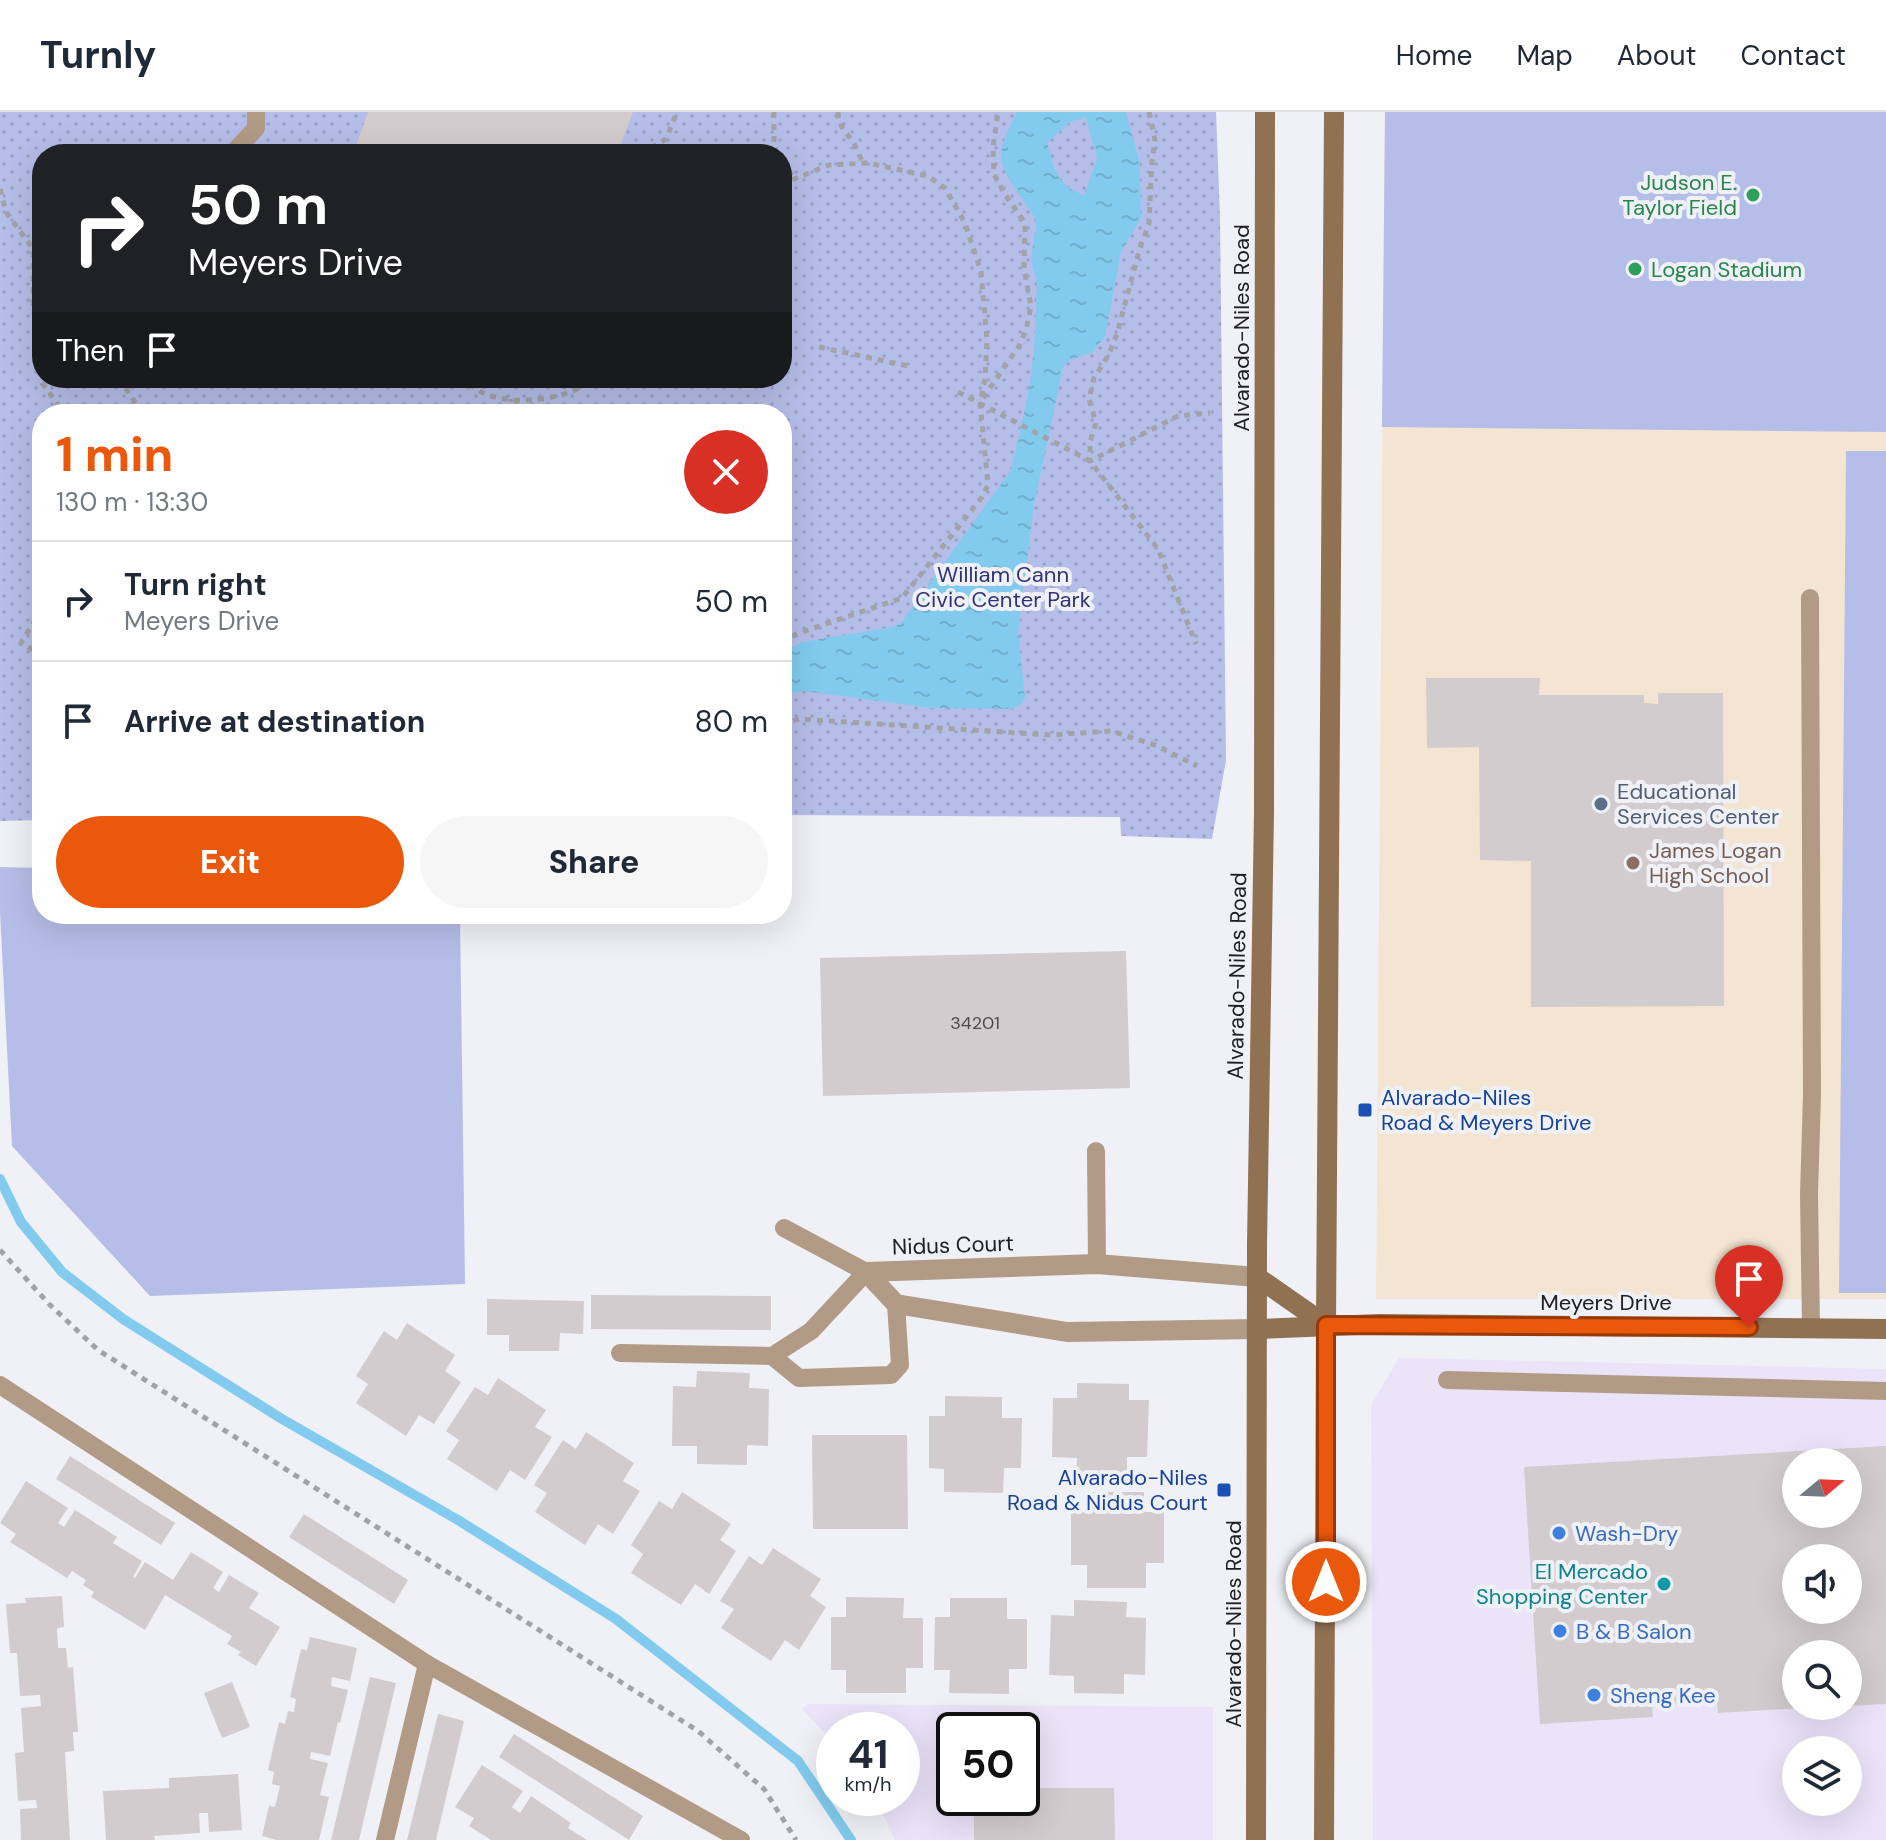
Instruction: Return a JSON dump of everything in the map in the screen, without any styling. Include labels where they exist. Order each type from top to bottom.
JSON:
[{"type":"main road","name":"Alvarado-Niles Road","points":[[1256,1840],[1257,1277],[1264,811],[1265,112]]},
{"type":"main road","points":[[1324,1840],[1334,112]]},
{"type":"main road","points":[[1257,1277],[1326,1325]]},
{"type":"main road","name":"Meyers Drive","points":[[1257,1329],[1326,1325],[1886,1329]]},
{"type":"street","name":"Nidus Court","points":[[866,1272],[1097,1264],[1257,1277]]},
{"type":"street","name":"Nidus Court","points":[[866,1272],[896,1304]]},
{"type":"street","points":[[896,1304],[1067,1332],[1257,1329]]},
{"type":"lane","points":[[241,144],[256,128],[256,112]]},
{"type":"lane","points":[[1810,598],[1811,1328]]},
{"type":"lane","points":[[1096,1151],[1097,1264]]},
{"type":"lane","points":[[620,1353],[772,1356],[811,1331],[866,1272],[784,1228]]},
{"type":"lane","points":[[772,1356],[799,1378],[891,1375],[900,1365],[896,1304]]},
{"type":"lane","points":[[1447,1380],[1886,1391]]},
{"type":"lane","points":[[0,1385],[427,1664],[741,1840]]},
{"type":"lane","points":[[385,1840],[427,1664]]},
{"type":"path","points":[[658,144],[666,139],[677,112]]},
{"type":"path","points":[[774,112],[774,144]]},
{"type":"path","points":[[838,112],[842,129],[853,142],[863,163]]},
{"type":"path","points":[[980,402],[1019,346],[1031,306],[1024,269],[1025,223],[994,174],[993,147],[998,112]]},
{"type":"path","points":[[1090,461],[1090,442],[1096,423],[1089,399],[1094,378],[1117,334],[1149,223],[1155,140],[1149,112]]},
{"type":"path","points":[[792,176],[794,179],[829,165],[863,163],[928,176],[945,188],[965,223],[981,272],[987,340],[980,402],[988,485],[982,497],[902,598],[792,637]]},
{"type":"path","points":[[0,189],[6,212],[32,248]]},
{"type":"path","points":[[819,347],[913,367]]},
{"type":"path","points":[[475,388],[483,393],[511,399],[554,398],[582,388]]},
{"type":"path","points":[[958,392],[1090,461],[1158,549],[1196,644]]},
{"type":"path","points":[[511,399],[511,404]]},
{"type":"path","points":[[1090,461],[1178,416],[1210,413]]},
{"type":"path","points":[[32,625],[21,643],[32,649]]},
{"type":"path","points":[[792,721],[799,719],[1051,735],[1111,731],[1155,745],[1197,766]]},
{"type":"path","points":[[0,1250],[49,1304],[98,1350],[698,1731],[764,1789],[796,1840]]},
{"type":"shaded area","name":"James Logan High School","points":[[1385,112],[1886,112],[1886,1299],[1376,1299]]},
{"type":"shaded area","name":"El Mercado Shopping Center","points":[[1399,1358],[1886,1369],[1886,1840],[1373,1840],[1371,1405]]},
{"type":"shaded area","points":[[808,1704],[1213,1707],[1213,1840],[895,1840],[883,1816],[920,1816],[920,1712],[816,1712],[816,1724],[802,1709]]},
{"type":"green space","name":"William Cann Civic Center Park","points":[[0,112],[1216,112],[1226,760],[1212,839],[1121,836],[1120,817],[792,815],[792,404],[32,404],[32,820],[0,821]]},
{"type":"green space","name":"Logan Stadium","points":[[1385,112],[1886,112],[1886,432],[1382,427]]},
{"type":"green space","points":[[1846,451],[1886,451],[1886,1293],[1839,1293]]},
{"type":"green space","points":[[0,867],[32,868],[32,924],[460,924],[465,1284],[150,1296],[12,1146]]},
{"type":"water","points":[[1017,112],[1126,112],[1140,164],[1141,218],[1121,252],[1105,337],[1091,353],[1069,360],[1063,367],[1034,505],[1018,632],[1025,698],[1012,709],[932,708],[804,691],[792,693],[792,648],[802,642],[893,627],[901,623],[1011,470],[1028,396],[1037,284],[1031,260],[1035,218],[1009,179],[1002,162],[1007,133]],"holes":[[[1086,117],[1097,159],[1084,195],[1062,181],[1047,143],[1070,122]]]},
{"type":"building","points":[[368,112],[633,112],[621,144],[357,144]]},
{"type":"building","name":"Educational Services Center","points":[[1426,678],[1540,678],[1539,695],[1644,695],[1644,703],[1658,704],[1658,693],[1723,693],[1724,1006],[1531,1007],[1531,861],[1480,860],[1479,747],[1427,748]]},
{"type":"building","points":[[1126,951],[1130,1088],[823,1096],[820,958]]},
{"type":"building","points":[[591,1295],[771,1296],[771,1330],[591,1329]]},
{"type":"building","points":[[487,1299],[584,1301],[583,1334],[560,1333],[559,1351],[509,1351],[509,1335],[487,1335]]},
{"type":"building","points":[[407,1323],[455,1355],[445,1371],[461,1382],[434,1424],[419,1415],[406,1436],[356,1403],[368,1384],[356,1376],[384,1331],[397,1340]]},
{"type":"building","points":[[697,1371],[750,1373],[749,1388],[769,1389],[768,1446],[747,1445],[747,1465],[697,1464],[697,1446],[672,1446],[673,1386],[696,1387]]},
{"type":"building","points":[[498,1378],[546,1410],[535,1427],[552,1437],[525,1480],[510,1470],[497,1491],[447,1459],[459,1440],[446,1431],[475,1387],[488,1395]]},
{"type":"building","points":[[1077,1383],[1129,1384],[1129,1400],[1149,1400],[1147,1457],[1127,1457],[1127,1477],[1076,1476],[1077,1458],[1052,1457],[1053,1398],[1077,1398]]},
{"type":"building","points":[[945,1396],[1002,1397],[1002,1418],[1022,1418],[1021,1468],[1004,1468],[1003,1493],[944,1492],[944,1469],[929,1468],[929,1416],[945,1416]]},
{"type":"building","points":[[586,1432],[634,1463],[623,1481],[640,1491],[613,1534],[598,1524],[585,1545],[535,1512],[547,1493],[534,1485],[563,1440],[576,1449]]},
{"type":"building","points":[[812,1435],[907,1435],[908,1529],[813,1529]]},
{"type":"building","name":"El Mercado Shopping Center","points":[[1886,1446],[1886,1704],[1862,1705],[1862,1640],[1782,1640],[1782,1709],[1718,1713],[1717,1702],[1652,1706],[1653,1717],[1540,1724],[1524,1467],[1782,1452],[1782,1528],[1862,1528],[1862,1448],[1852,1448]]},
{"type":"building","points":[[70,1456],[175,1523],[161,1545],[56,1479]]},
{"type":"building","points":[[26,1481],[68,1508],[58,1523],[64,1527],[75,1510],[117,1537],[113,1543],[142,1561],[135,1578],[145,1562],[173,1580],[191,1552],[223,1572],[213,1588],[219,1592],[229,1575],[259,1593],[249,1608],[280,1627],[256,1666],[227,1644],[232,1636],[165,1595],[145,1630],[91,1597],[94,1592],[83,1585],[86,1580],[72,1571],[67,1578],[10,1542],[16,1534],[0,1523]]},
{"type":"building","points":[[682,1492],[731,1524],[720,1540],[736,1551],[709,1594],[695,1584],[681,1605],[631,1573],[643,1554],[631,1545],[659,1501],[672,1509]]},
{"type":"building","points":[[1087,1492],[1144,1492],[1144,1512],[1164,1512],[1164,1563],[1146,1563],[1146,1588],[1087,1588],[1087,1565],[1071,1565],[1071,1512],[1087,1512]]},
{"type":"building","points":[[304,1514],[408,1580],[394,1604],[289,1537]]},
{"type":"building","points":[[773,1548],[821,1579],[810,1596],[826,1607],[799,1650],[785,1640],[771,1661],[721,1628],[734,1609],[720,1601],[749,1556],[762,1565]]},
{"type":"building","points":[[62,1596],[64,1627],[57,1628],[58,1648],[66,1648],[68,1668],[73,1667],[78,1732],[73,1732],[74,1751],[65,1752],[70,1840],[21,1840],[20,1809],[37,1808],[36,1800],[18,1801],[15,1753],[24,1752],[21,1708],[41,1706],[40,1695],[20,1696],[17,1653],[10,1653],[6,1604],[26,1603],[25,1598]]},
{"type":"building","points":[[846,1597],[904,1598],[903,1618],[923,1618],[923,1668],[906,1668],[906,1693],[846,1693],[846,1670],[831,1670],[831,1617],[846,1617]]},
{"type":"building","points":[[950,1598],[1007,1598],[1007,1619],[1027,1619],[1027,1669],[1009,1669],[1009,1694],[949,1693],[950,1670],[934,1670],[935,1617],[950,1617]]},
{"type":"building","points":[[1074,1600],[1127,1602],[1126,1617],[1146,1618],[1145,1675],[1124,1674],[1124,1694],[1074,1693],[1074,1676],[1049,1675],[1051,1615],[1074,1616]]},
{"type":"building","points":[[310,1637],[357,1648],[350,1681],[332,1677],[331,1686],[348,1690],[330,1756],[311,1752],[310,1759],[328,1763],[320,1795],[329,1797],[319,1840],[277,1840],[262,1836],[269,1806],[275,1807],[280,1786],[272,1784],[274,1772],[268,1770],[279,1722],[285,1724],[288,1711],[294,1712],[296,1699],[290,1697],[301,1649],[307,1650]]},
{"type":"building","points":[[370,1677],[396,1683],[359,1840],[331,1840]]},
{"type":"building","points":[[232,1682],[250,1727],[222,1738],[204,1693]]},
{"type":"building","points":[[438,1714],[464,1721],[436,1840],[407,1840]]},
{"type":"building","points":[[514,1734],[643,1816],[629,1840],[499,1757]]},
{"type":"building","points":[[482,1765],[523,1791],[512,1807],[520,1813],[531,1796],[571,1823],[568,1828],[587,1840],[491,1840],[469,1826],[474,1818],[455,1807]]},
{"type":"building","points":[[238,1774],[242,1830],[209,1832],[208,1813],[199,1813],[200,1833],[154,1836],[155,1840],[106,1840],[103,1791],[169,1788],[169,1778]]},
{"type":"building","points":[[1040,1788],[1114,1788],[1115,1840],[974,1840],[974,1816],[1040,1816]]},
{"type":"waterway","points":[[0,1179],[21,1222],[62,1272],[123,1319],[282,1419],[458,1520],[616,1619],[798,1761],[851,1840]]},
{"type":"place","name":"Judson E. Taylor Field","points":[[1753,195]]},
{"type":"place","name":"Logan Stadium","points":[[1635,269]]},
{"type":"place","name":"Educational Services Center","points":[[1601,804]]},
{"type":"place","name":"James Logan High School","points":[[1633,863]]},
{"type":"place","name":"Alvarado-Niles Road & Meyers Drive","points":[[1365,1110]]},
{"type":"place","name":"Alvarado-Niles Road & Nidus Court","points":[[1224,1490]]},
{"type":"place","name":"Wash-Dry","points":[[1559,1533]]},
{"type":"place","name":"El Mercado Shopping Center","points":[[1664,1584]]},
{"type":"place","name":"B & B Salon","points":[[1560,1631]]},
{"type":"place","name":"Sheng Kee","points":[[1594,1695]]},
{"type":"route","points":[[1326,1582],[1326,1325],[1749,1327]]}]
